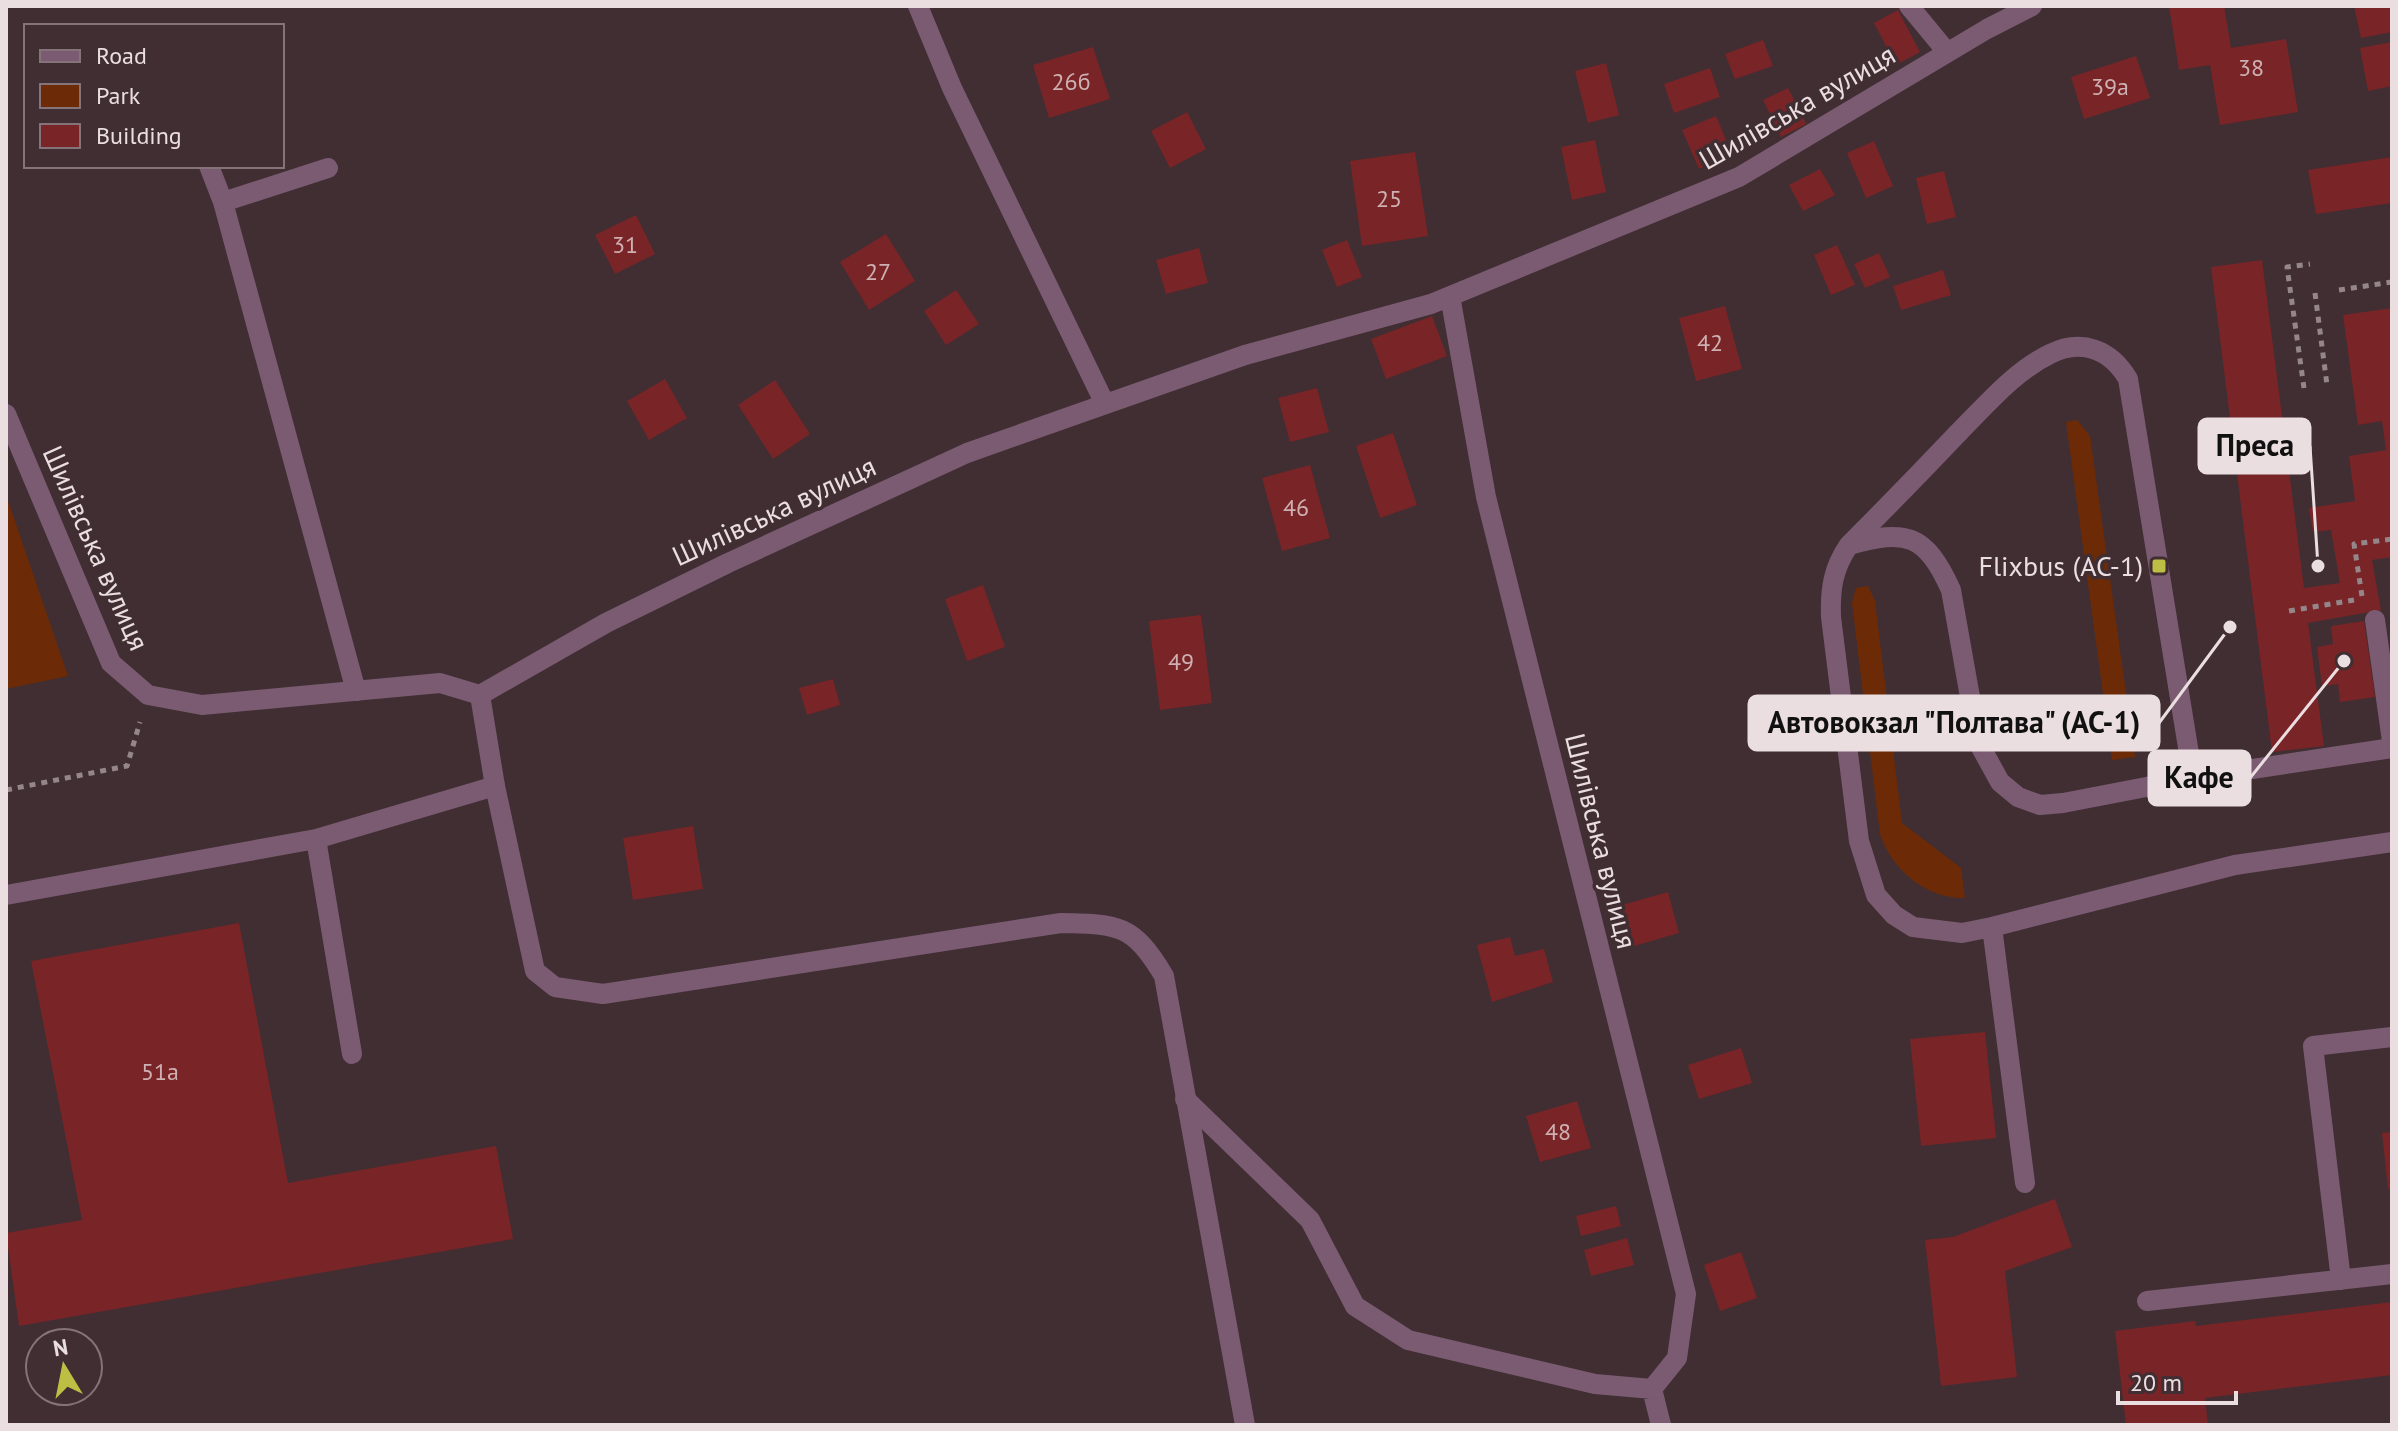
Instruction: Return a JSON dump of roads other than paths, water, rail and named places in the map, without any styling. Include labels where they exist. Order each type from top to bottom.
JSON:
[{"type":"street","points":[[918,6],[952,88],[1105,404]]},
{"type":"street","points":[[1909,6],[1947,52]]},
{"type":"street","name":"Шилівська вулиця","points":[[480,695],[606,623],[742,556],[967,453],[1245,355],[1450,296],[1739,177],[1947,52],[2032,6]]},
{"type":"street","points":[[210,168],[223,202],[356,691],[440,683],[480,695],[495,786],[535,971],[555,987],[603,994],[1061,923],[1111,924],[1147,947],[1164,976],[1245,1425]]},
{"type":"street","points":[[223,202],[328,168]]},
{"type":"street","name":"Шилівська вулиця","points":[[1450,296],[1486,497],[1686,1294],[1677,1358],[1652,1389]]},
{"type":"street","points":[[2193,778],[2128,379],[2117,360],[2097,350],[2073,348],[2052,352],[2003,387],[1849,545],[1836,568],[1830,599],[1859,841],[1876,895],[1894,915],[1913,927],[1962,933],[2235,865],[2392,842]]},
{"type":"street","name":"Шилівська вулиця","points":[[6,414],[111,663],[148,695],[202,705],[356,691]]},
{"type":"street","points":[[1849,545],[1890,534],[1911,537],[1943,572],[1951,590],[1978,742],[2000,782],[2018,797],[2040,805],[2063,803],[2193,778],[2392,748]]},
{"type":"street","points":[[2375,620],[2392,741]]},
{"type":"street","points":[[6,895],[316,839],[495,786]]},
{"type":"street","points":[[316,839],[352,1054]]},
{"type":"street","points":[[1992,927],[2025,1183]]},
{"type":"street","points":[[2341,1280],[2313,1046],[2392,1037]]},
{"type":"street","points":[[1185,1099],[1310,1220],[1355,1306],[1408,1340],[1595,1384],[1652,1389],[1661,1425]]},
{"type":"street","points":[[2147,1301],[2392,1274]]},
{"type":"place","name":"Flixbus (АС-1)","points":[[2159,566]]},
{"type":"place","name":"Преса","points":[[2318,566]]},
{"type":"place","name":"Автовокзал \"Полтава\" (АС-1)","points":[[2230,627]]},
{"type":"place","name":"Кафе","points":[[2344,661]]}]
